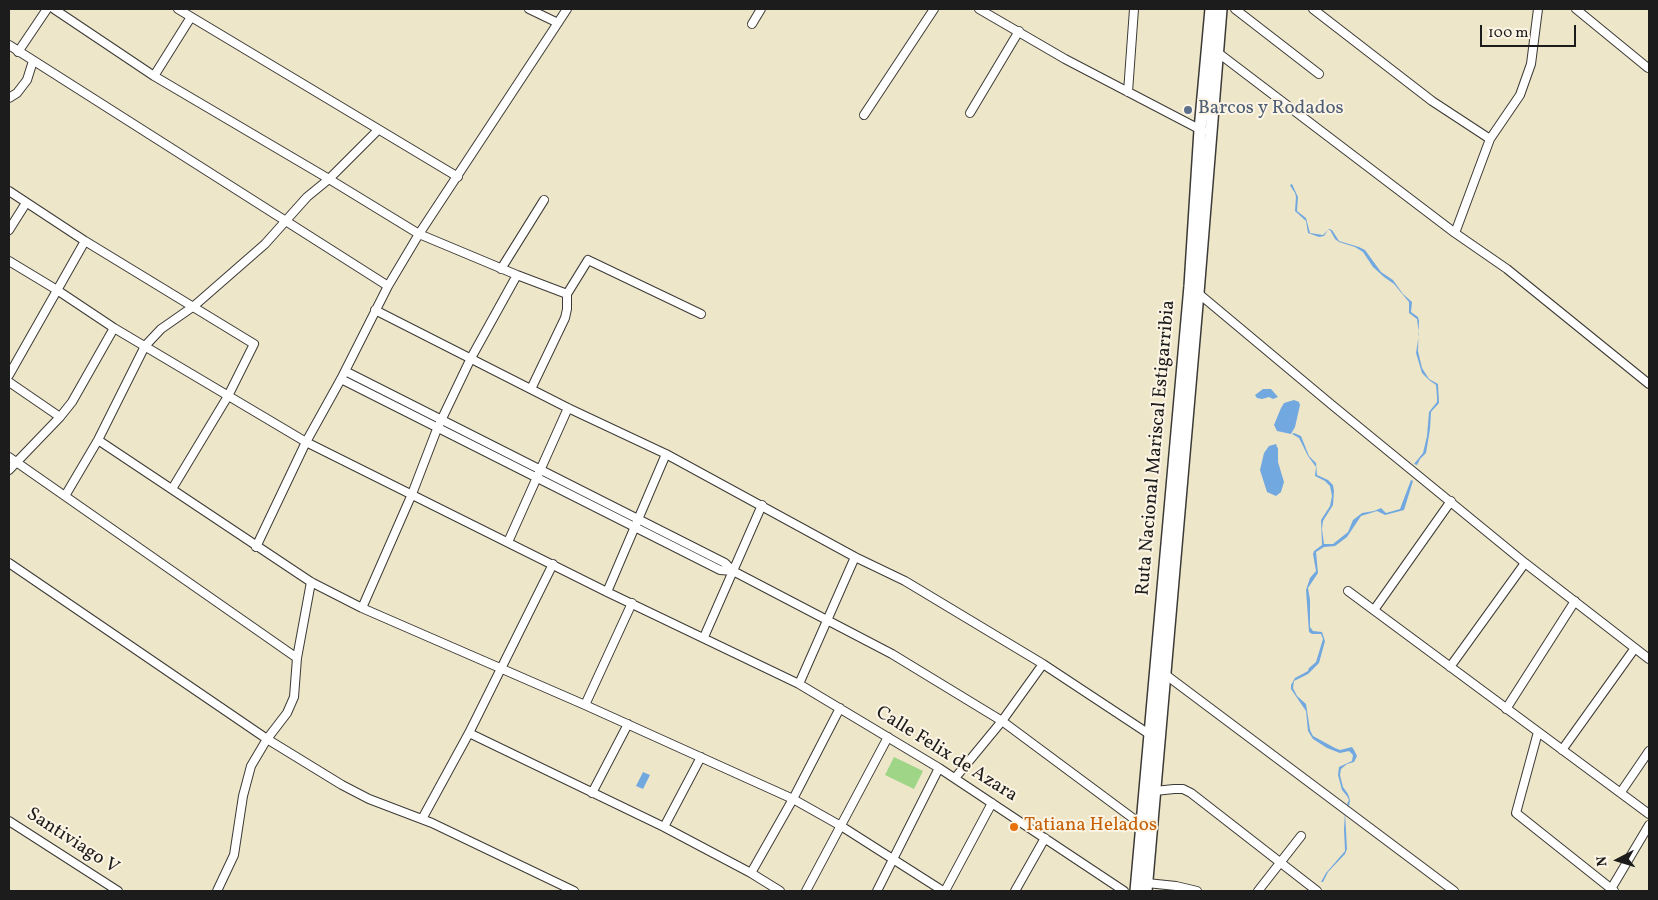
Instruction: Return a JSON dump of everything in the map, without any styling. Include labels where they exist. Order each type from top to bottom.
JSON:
[{"type":"highway","name":"Ruta Nacional Mariscal Estigarribia","points":[[1146,887],[1198,293],[1211,9]]},
{"type":"highway","name":"Ruta Nacional Mariscal Estigarribia","points":[[1136,891],[1189,296],[1205,132],[1217,52],[1220,9]]},
{"type":"street","points":[[18,52],[47,9]]},
{"type":"street","points":[[54,9],[154,76],[419,234],[500,269],[567,294]]},
{"type":"street","points":[[178,9],[458,176]]},
{"type":"street","points":[[529,9],[558,22]]},
{"type":"street","points":[[256,546],[306,442],[341,379],[388,286],[419,234],[567,9]]},
{"type":"street","points":[[752,24],[761,9]]},
{"type":"street","points":[[864,115],[934,9]]},
{"type":"street","points":[[1128,92],[1134,9]]},
{"type":"street","points":[[1235,9],[1319,74]]},
{"type":"street","points":[[1313,9],[1432,101],[1490,139]]},
{"type":"street","points":[[1455,233],[1490,139],[1520,95],[1531,64],[1538,9]]},
{"type":"street","points":[[1576,9],[1648,68]]},
{"type":"street","points":[[984,10],[1064,59],[1205,132]]},
{"type":"street","points":[[154,76],[191,17]]},
{"type":"street","points":[[970,113],[1019,31]]},
{"type":"street","points":[[9,46],[388,286]]},
{"type":"street","points":[[1217,52],[1455,233],[1507,269],[1649,384]]},
{"type":"street","points":[[9,98],[17,93],[27,80],[33,62]]},
{"type":"street","points":[[65,496],[98,440],[145,346],[161,329],[194,306],[265,244],[307,196],[329,179],[378,130]]},
{"type":"street","points":[[9,191],[254,344],[228,396],[172,489]]},
{"type":"street","points":[[500,269],[544,200]]},
{"type":"street","points":[[9,230],[26,203]]},
{"type":"street","points":[[9,375],[85,240]]},
{"type":"street","points":[[531,388],[565,318],[567,294],[588,260],[701,314]]},
{"type":"street","name":"Calle Felix de Azara","points":[[9,261],[114,328],[306,442],[607,592],[799,684],[956,778],[1124,891]]},
{"type":"street","points":[[362,608],[412,494],[437,428],[471,358],[517,275]]},
{"type":"street","points":[[1198,293],[1525,562],[1649,658]]},
{"type":"street","points":[[375,310],[568,408],[666,454],[855,557],[905,581],[1043,664],[1149,734]]},
{"type":"street","points":[[9,470],[72,402],[114,328]]},
{"type":"street","points":[[345,371],[540,471],[726,563],[733,571],[892,654],[1002,721],[1142,825]]},
{"type":"street","points":[[341,379],[536,479],[720,570],[733,571]]},
{"type":"street","points":[[9,382],[60,417]]},
{"type":"street","points":[[508,542],[568,408]]},
{"type":"street","points":[[98,440],[311,582],[362,608],[628,724],[792,799],[841,826],[944,891],[992,803]]},
{"type":"street","points":[[607,592],[666,454]]},
{"type":"street","points":[[9,457],[297,658]]},
{"type":"street","points":[[1374,610],[1452,501]]},
{"type":"street","points":[[704,637],[762,505]]},
{"type":"street","points":[[799,684],[855,557]]},
{"type":"street","points":[[1450,667],[1525,562]]},
{"type":"street","points":[[9,563],[267,739],[355,792],[422,819],[574,891]]},
{"type":"street","points":[[422,819],[469,733],[553,564]]},
{"type":"street","points":[[217,891],[234,855],[243,796],[251,766],[267,739],[286,713],[294,697],[297,658],[311,582]]},
{"type":"street","points":[[1348,591],[1649,814]]},
{"type":"street","points":[[1506,709],[1575,601]]},
{"type":"street","points":[[585,705],[632,603]]},
{"type":"street","points":[[1562,750],[1635,648]]},
{"type":"street","points":[[956,778],[1002,721],[1043,664]]},
{"type":"street","points":[[1166,675],[1454,891]]},
{"type":"street","points":[[751,873],[840,708]]},
{"type":"street","points":[[592,793],[628,724]]},
{"type":"street","points":[[1538,732],[1516,813],[1613,890],[1649,824]]},
{"type":"street","points":[[469,733],[664,827],[751,873],[780,891]]},
{"type":"street","points":[[806,891],[888,737]]},
{"type":"street","points":[[1620,792],[1649,751]]},
{"type":"street","points":[[664,827],[701,757]]},
{"type":"street","points":[[877,891],[940,768]]},
{"type":"street","points":[[1155,791],[1183,789],[1191,793],[1317,891]]},
{"type":"street","name":"Santiviago V","points":[[9,821],[118,891]]},
{"type":"street","points":[[1258,891],[1301,836]]},
{"type":"street","points":[[1015,891],[1045,838]]},
{"type":"street","points":[[1146,887],[1176,886],[1198,891]]},
{"type":"green space","points":[[894,757],[923,771],[914,789],[885,775]]},
{"type":"water","points":[[1292,184],[1298,197],[1297,211],[1306,218],[1310,233],[1323,235],[1328,230],[1324,236],[1319,237],[1308,233],[1306,221],[1295,211],[1295,193],[1290,185]]},
{"type":"water","points":[[1329,229],[1332,230],[1339,241],[1365,250],[1381,272],[1393,280],[1403,294],[1412,302],[1411,312],[1418,317],[1419,331],[1417,319],[1409,313],[1409,302],[1394,284],[1373,267],[1363,252],[1355,247],[1339,242]]},
{"type":"water","points":[[1418,337],[1418,351],[1422,368],[1429,379],[1438,384],[1439,403],[1431,412],[1426,453],[1417,465],[1414,464],[1423,453],[1427,436],[1429,412],[1437,402],[1436,385],[1429,380],[1422,373],[1416,353]]},
{"type":"water","points":[[1263,389],[1271,389],[1278,397],[1273,399],[1269,397],[1257,398],[1255,395]]},
{"type":"water","points":[[1294,400],[1299,402],[1300,405],[1295,427],[1291,434],[1277,431],[1274,425],[1281,408],[1284,403]]},
{"type":"water","points":[[1292,434],[1301,436],[1309,456],[1316,463],[1317,475],[1328,480],[1333,485],[1333,505],[1323,521],[1324,544],[1333,544],[1348,532],[1353,520],[1362,513],[1381,508],[1386,513],[1400,509],[1411,480],[1413,481],[1404,510],[1385,515],[1377,511],[1361,516],[1347,537],[1335,546],[1324,547],[1316,552],[1318,573],[1308,588],[1310,627],[1313,631],[1322,632],[1325,641],[1319,663],[1308,674],[1294,681],[1293,688],[1297,696],[1306,704],[1310,730],[1313,736],[1340,750],[1352,747],[1357,756],[1354,762],[1347,764],[1341,769],[1340,775],[1343,787],[1350,800],[1349,806],[1347,804],[1349,800],[1342,790],[1338,775],[1339,767],[1352,761],[1353,755],[1349,751],[1340,753],[1327,748],[1313,739],[1308,731],[1306,711],[1291,689],[1295,678],[1308,671],[1316,662],[1323,639],[1321,634],[1309,632],[1306,590],[1310,578],[1316,571],[1313,554],[1322,545],[1321,520],[1330,506],[1332,496],[1330,486],[1315,476],[1316,467],[1308,456],[1299,438]]},
{"type":"water","points":[[1276,444],[1278,462],[1284,482],[1281,492],[1276,496],[1267,492],[1260,470],[1264,453],[1269,446]]},
{"type":"water","points":[[643,772],[650,775],[643,789],[636,786]]},
{"type":"water","points":[[1345,812],[1347,849],[1345,854],[1328,872],[1323,882],[1321,882],[1326,873],[1345,851]]},
{"type":"place","name":"Barcos y Rodados","points":[[1188,110]]},
{"type":"place","name":"Tatiana Helados","points":[[1014,827]]}]
